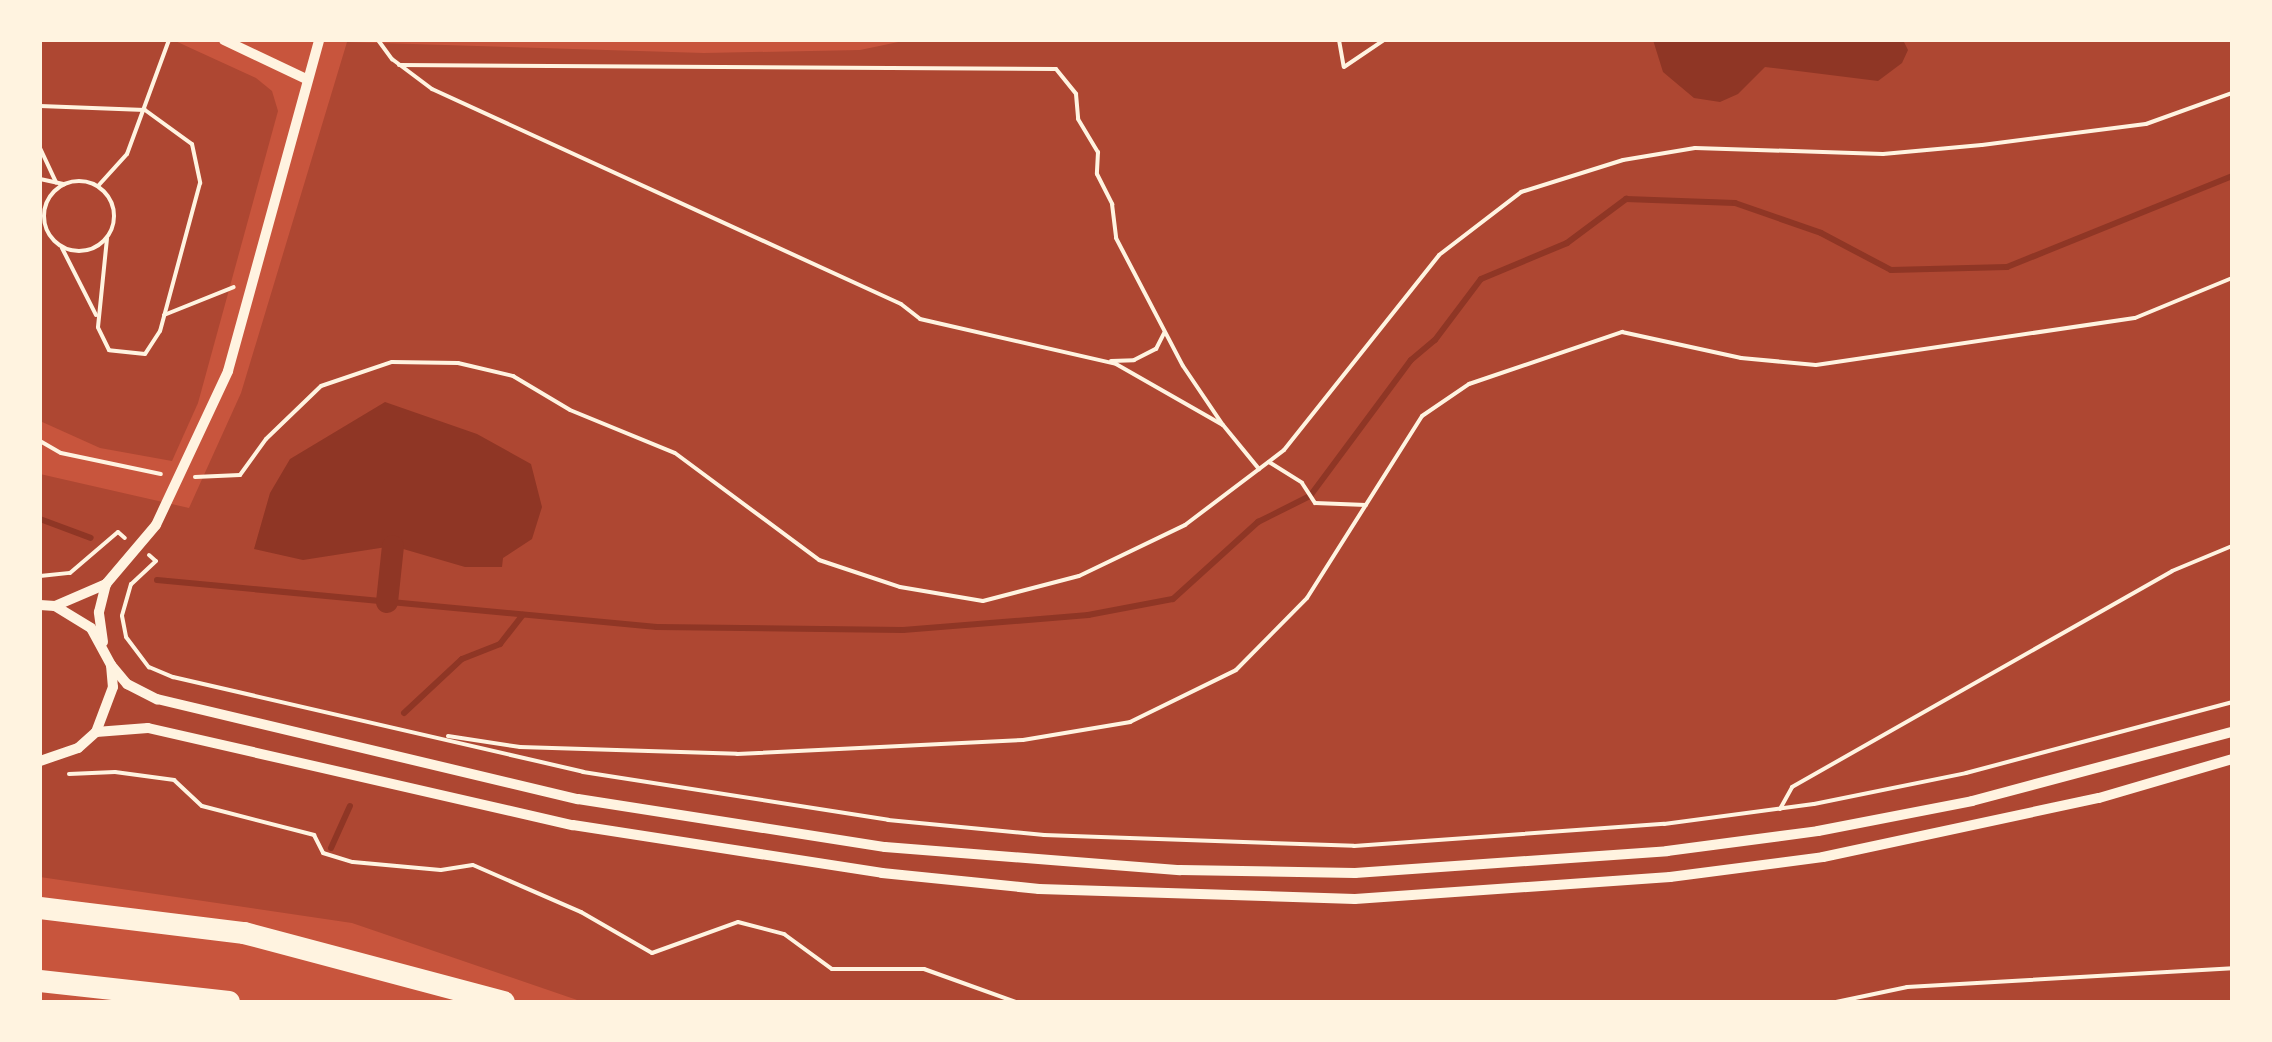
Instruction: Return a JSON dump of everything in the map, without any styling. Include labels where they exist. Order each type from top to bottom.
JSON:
[{"type":"highway","points":[[40,908],[244,933],[504,1002]]},
{"type":"highway","points":[[40,981],[230,1002]]},
{"type":"street","points":[[224,40],[306,79]]},
{"type":"street","points":[[56,606],[106,584],[156,525],[228,372],[319,40]]},
{"type":"street","points":[[106,584],[99,612],[103,644],[111,665],[127,684],[158,699],[578,800],[885,847],[1180,870],[1354,873],[1667,852],[1818,831],[1972,800],[2232,732]]},
{"type":"street","points":[[40,605],[56,606],[80,618],[103,644]]},
{"type":"street","points":[[40,761],[78,748],[96,732],[109,708],[111,665]]},
{"type":"street","points":[[96,732],[148,728],[572,825],[882,873],[1060,890],[1355,900],[1670,878],[1822,857],[2099,798],[2232,759]]},
{"type":"path","points":[[98,186],[127,154],[169,40]]},
{"type":"path","points":[[378,40],[399,64],[432,89],[901,304],[920,319],[1106,361],[1134,360],[1156,349],[1165,330]]},
{"type":"path","points":[[1339,40],[1344,67],[1384,40]]},
{"type":"path","points":[[399,64],[1056,69],[1076,94],[1078,119],[1098,152],[1097,174],[1112,204],[1116,238],[1222,424],[1259,469]]},
{"type":"path","points":[[40,441],[61,452],[176,477],[240,475],[266,440],[321,386],[392,362],[458,363],[513,376],[570,410],[676,453],[820,560],[900,587],[984,601],[1097,568],[1185,525],[1259,469],[1440,256],[1522,192],[1624,160],[1694,148],[1883,154],[1982,144],[2146,124],[2232,93]]},
{"type":"path","points":[[40,106],[145,110],[192,144],[200,182],[164,315],[145,354],[109,350],[61,246],[47,232],[44,210],[64,184]]},
{"type":"path","points":[[40,148],[56,182]]},
{"type":"path","points":[[40,179],[98,186],[113,205],[98,320]]},
{"type":"path","points":[[61,246],[87,251],[107,238]]},
{"type":"path","points":[[448,736],[520,747],[737,754],[1023,740],[1130,722],[1236,670],[1308,598],[1422,416],[1469,384],[1622,332],[1741,358],[1816,365],[2135,318],[2232,278]]},
{"type":"path","points":[[164,315],[252,280]]},
{"type":"path","points":[[1106,361],[1222,424]]},
{"type":"path","points":[[1268,462],[1302,483],[1315,502],[1366,505]]},
{"type":"path","points":[[40,576],[70,573],[118,532],[130,541]]},
{"type":"path","points":[[1780,808],[1792,786],[2172,571],[2232,546]]},
{"type":"path","points":[[146,553],[156,561],[131,584],[122,616],[126,637],[148,668],[446,744],[730,797],[1044,835],[1354,846],[1556,834],[1780,808],[2086,746],[2232,702]]},
{"type":"path","points":[[209,694],[335,726]]},
{"type":"path","points":[[69,774],[115,772],[174,780],[202,806],[314,835],[323,852],[354,862],[442,870],[473,865],[581,912],[652,952],[738,922],[784,934],[832,970],[924,969],[1016,1002]]},
{"type":"path","points":[[1836,1002],[1908,987],[2232,968]]},
{"type":"shaded area","points":[[40,40],[173,40],[256,78],[272,91],[278,111],[198,403],[172,461],[100,448],[40,421]]},
{"type":"shaded area","points":[[908,40],[2232,40],[2232,1002],[583,1002],[352,923],[40,877],[40,474],[189,508],[241,393],[347,42],[704,53],[860,50]]},
{"type":"shaded area","points":[[1653,40],[1903,40],[1908,50],[1902,63],[1878,81],[1765,67],[1738,94],[1720,102],[1694,98],[1663,72]]},
{"type":"shaded area","points":[[385,402],[477,434],[531,464],[542,507],[532,539],[503,558],[502,567],[465,567],[393,546],[303,560],[254,549],[270,493],[290,459]]},
{"type":"waterway","points":[[157,580],[657,627],[903,630],[1088,615],[1173,599],[1258,522],[1310,496],[1411,360],[1435,340],[1481,279],[1567,243],[1626,199],[1735,203],[1821,233],[1891,270],[2007,267],[2232,176]]},
{"type":"waterway","points":[[40,519],[91,538]]},
{"type":"waterway","points":[[387,602],[393,546]]},
{"type":"waterway","points":[[404,713],[462,659],[500,644],[523,615]]},
{"type":"waterway","points":[[331,848],[350,806]]}]
